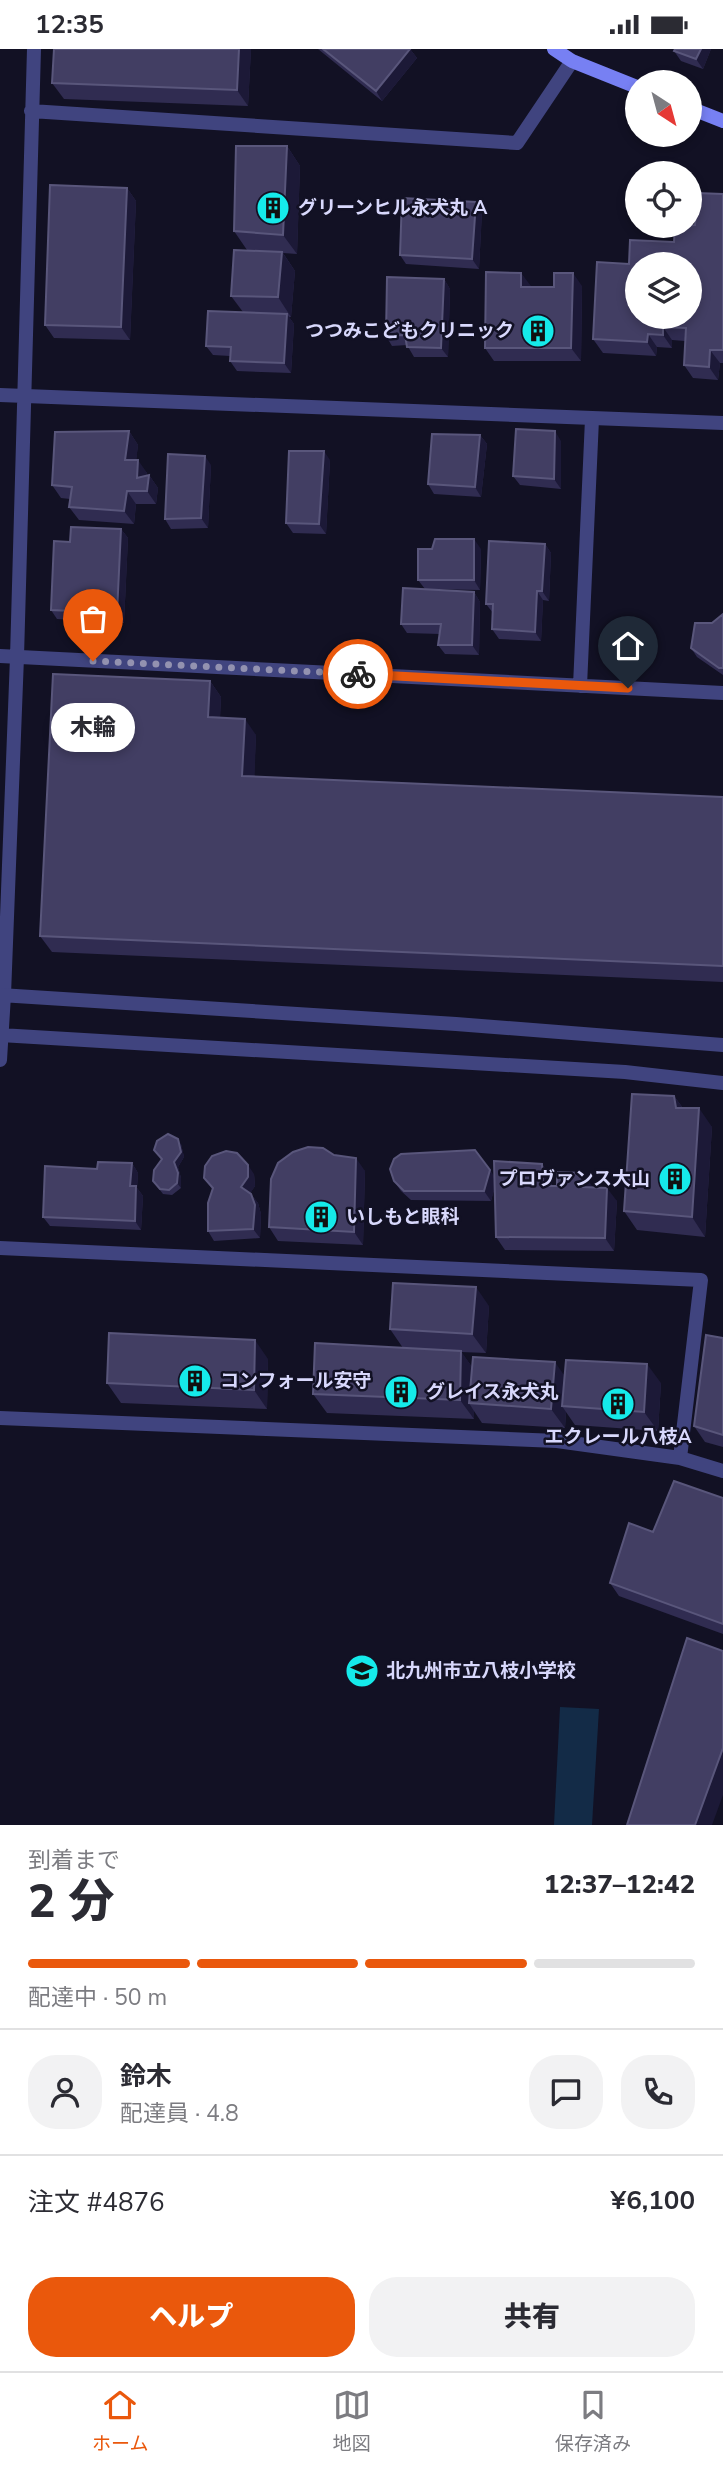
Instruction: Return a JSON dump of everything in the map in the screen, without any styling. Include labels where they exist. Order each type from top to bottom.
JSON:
[{"type":"main road","points":[[554,49],[572,61],[625,82]]},
{"type":"main road","points":[[702,113],[723,121]]},
{"type":"street","points":[[0,1060],[17,657],[34,49]]},
{"type":"street","points":[[32,111],[517,143],[572,61]]},
{"type":"street","points":[[0,395],[723,422]]},
{"type":"street","points":[[580,686],[592,419]]},
{"type":"street","points":[[0,656],[723,693]]},
{"type":"street","points":[[2,995],[456,1024],[723,1045]]},
{"type":"street","points":[[1,1035],[625,1072],[723,1083]]},
{"type":"street","points":[[0,1248],[701,1280],[680,1458]]},
{"type":"street","points":[[0,1418],[557,1441],[680,1458],[723,1471]]},
{"type":"water","points":[[560,1707],[599,1709],[592,1825],[554,1825]]},
{"type":"building","points":[[54,49],[239,49],[237,90],[52,83]]},
{"type":"building","points":[[323,49],[410,49],[376,91]]},
{"type":"building","points":[[701,49],[696,59],[674,51]]},
{"type":"building","points":[[236,146],[287,146],[283,235],[234,231]]},
{"type":"building","points":[[50,185],[127,188],[121,327],[45,325]]},
{"type":"building","points":[[702,193],[723,194],[723,350],[710,350],[709,367],[684,365],[686,329],[702,329],[702,252],[630,252],[630,240],[674,242],[674,238],[702,238]]},
{"type":"building","points":[[402,198],[476,202],[472,259],[400,255]]},
{"type":"building","points":[[234,250],[282,252],[278,297],[231,296]]},
{"type":"building","points":[[597,262],[625,264],[625,329],[663,329],[663,335],[648,334],[647,342],[593,339]]},
{"type":"building","name":"つつみこどもクリニック","points":[[486,272],[521,273],[521,287],[554,287],[554,273],[573,273],[571,348],[485,348]]},
{"type":"building","points":[[387,277],[444,279],[441,348],[407,347],[405,335],[386,336]]},
{"type":"building","points":[[208,311],[287,314],[284,363],[230,361],[231,347],[206,346]]},
{"type":"building","points":[[516,429],[555,431],[554,479],[513,476]]},
{"type":"building","points":[[129,431],[125,460],[138,460],[137,478],[149,475],[147,491],[127,491],[124,511],[69,507],[72,487],[52,485],[55,432]]},
{"type":"building","points":[[432,434],[480,435],[475,487],[428,484]]},
{"type":"building","points":[[289,451],[324,451],[319,524],[286,523]]},
{"type":"building","points":[[168,454],[205,456],[201,518],[165,519]]},
{"type":"building","points":[[71,527],[121,529],[117,613],[51,610],[54,541],[70,542]]},
{"type":"building","points":[[435,539],[474,539],[474,580],[418,580],[418,549],[432,549]]},
{"type":"building","points":[[489,541],[545,544],[542,591],[537,591],[535,632],[492,629],[493,604],[486,604]]},
{"type":"building","points":[[403,588],[474,592],[472,645],[438,645],[441,624],[401,624]]},
{"type":"building","points":[[723,614],[723,668],[719,668],[691,648],[695,623],[712,623]]},
{"type":"building","points":[[53,674],[210,681],[208,717],[245,719],[242,776],[723,797],[723,966],[40,936]]},
{"type":"building","name":"プロヴァンス大山","points":[[632,1094],[674,1096],[676,1108],[699,1108],[692,1217],[624,1211]]},
{"type":"building","points":[[168,1134],[178,1139],[181,1152],[174,1162],[178,1173],[177,1183],[169,1190],[160,1189],[153,1181],[154,1170],[162,1159],[154,1150],[157,1141]]},
{"type":"building","name":"いしもと眼科","points":[[308,1147],[323,1148],[334,1155],[356,1158],[354,1232],[269,1227],[271,1179],[278,1163],[293,1152]]},
{"type":"building","points":[[475,1150],[490,1170],[484,1191],[404,1191],[394,1181],[390,1169],[394,1159],[401,1154]]},
{"type":"building","points":[[226,1151],[237,1153],[248,1165],[248,1177],[241,1187],[251,1194],[255,1205],[253,1229],[208,1231],[208,1203],[213,1188],[204,1178],[205,1166],[212,1156]]},
{"type":"building","points":[[494,1161],[542,1164],[543,1186],[557,1186],[557,1172],[583,1173],[583,1187],[607,1188],[605,1238],[496,1237]]},
{"type":"building","points":[[98,1162],[132,1163],[130,1186],[136,1186],[135,1221],[43,1217],[45,1166],[97,1169]]},
{"type":"building","points":[[393,1283],[476,1287],[472,1334],[390,1329]]},
{"type":"building","points":[[109,1333],[255,1340],[254,1390],[107,1383]]},
{"type":"building","points":[[706,1335],[723,1338],[723,1435],[694,1426]]},
{"type":"building","points":[[315,1343],[461,1351],[460,1400],[313,1394]]},
{"type":"building","points":[[473,1357],[555,1362],[551,1409],[469,1403]]},
{"type":"building","points":[[566,1360],[647,1364],[644,1412],[562,1406]]},
{"type":"building","points":[[674,1481],[723,1498],[723,1624],[610,1583],[629,1523],[653,1532]]},
{"type":"building","points":[[687,1638],[723,1651],[723,1748],[695,1825],[627,1825]]},
{"type":"way so far","points":[[93,661],[358,674]]},
{"type":"place","name":"グリーンヒル永犬丸 A","points":[[273,208]]},
{"type":"place","name":"つつみこどもクリニック","points":[[538,331]]},
{"type":"place","name":"木輪","points":[[93,661]]},
{"type":"place","name":"プロヴァンス大山","points":[[675,1179]]},
{"type":"place","name":"いしもと眼科","points":[[321,1217]]},
{"type":"place","name":"コンフォール安守","points":[[195,1381]]},
{"type":"place","name":"グレイス永犬丸","points":[[401,1392]]},
{"type":"place","name":"エクレール八枝A","points":[[618,1404]]},
{"type":"place","name":"北九州市立八枝小学校","points":[[362,1671]]},
{"type":"route","points":[[358,674],[628,688]]}]
